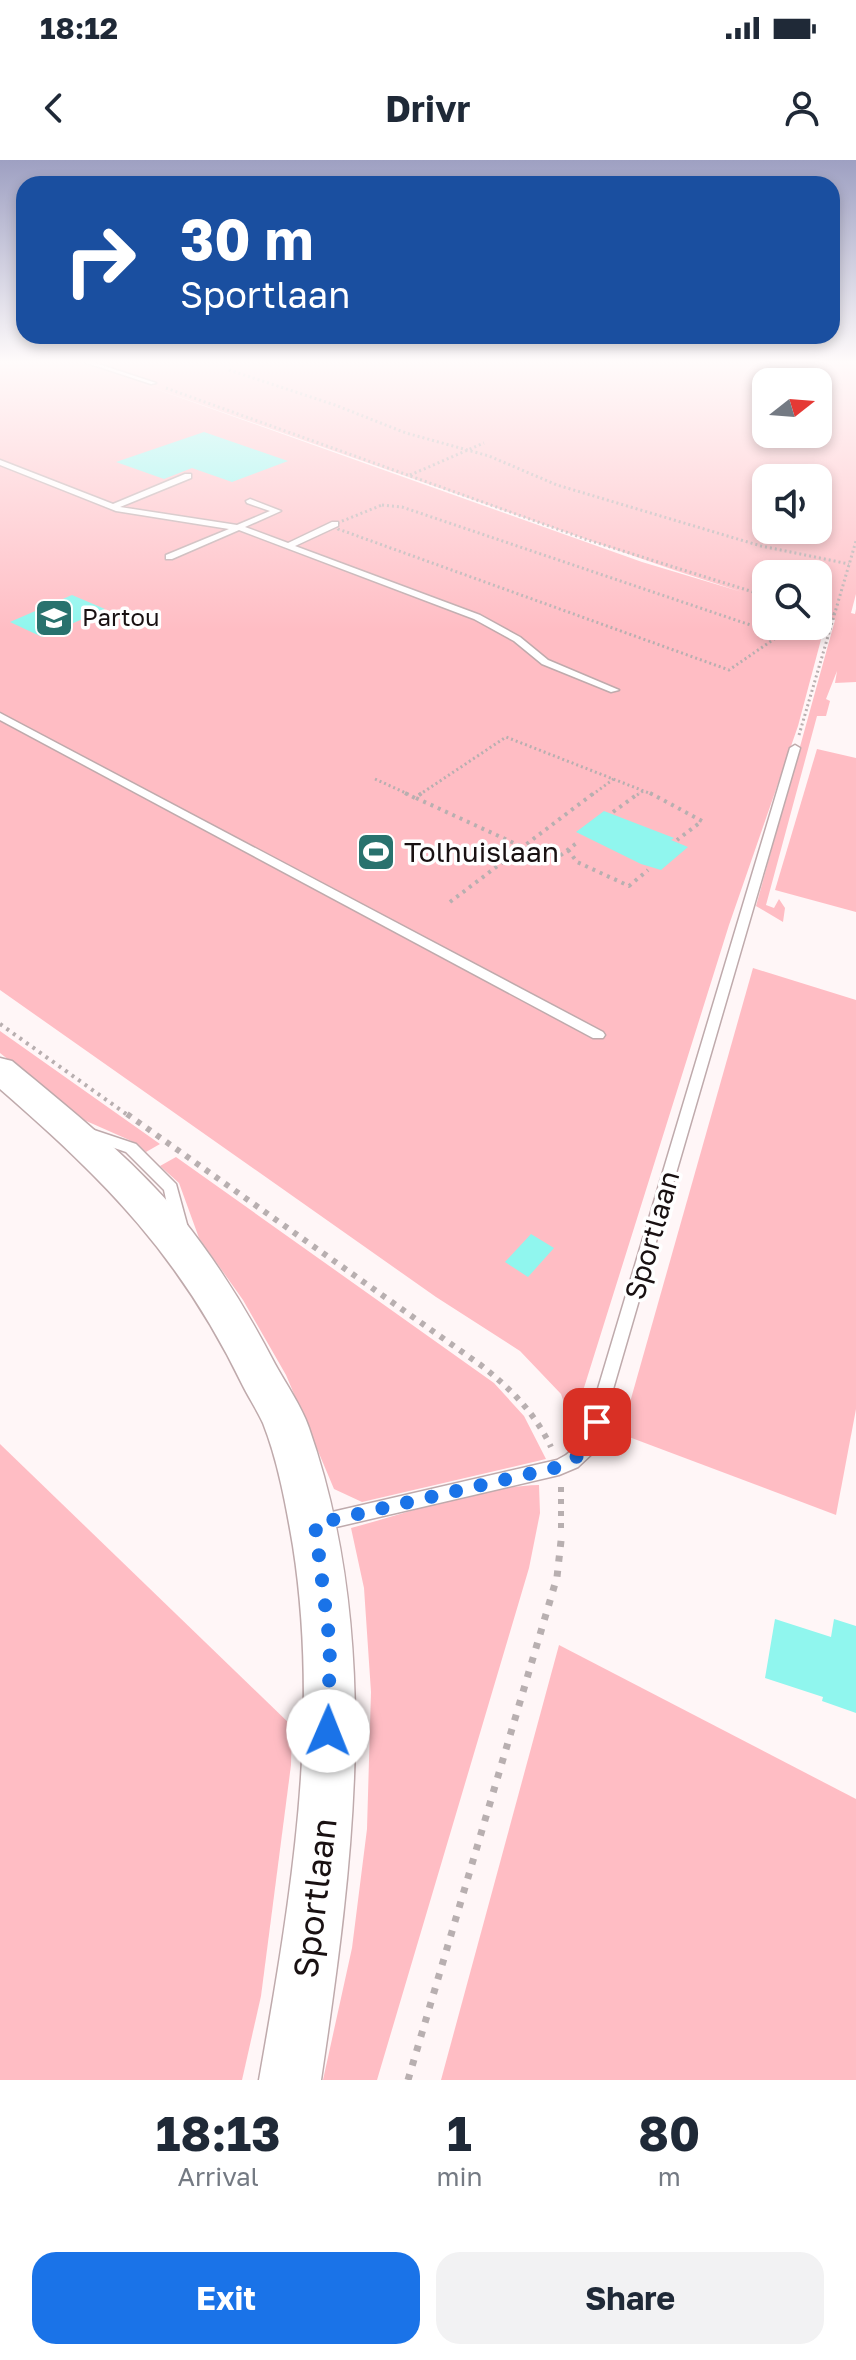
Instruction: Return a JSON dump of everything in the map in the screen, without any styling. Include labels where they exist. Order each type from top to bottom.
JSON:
[{"type":"street","name":"Sportlaan","points":[[0,1070],[66,1125],[120,1178],[185,1250],[237,1331],[286,1427],[315,1524],[330,1645],[328,1789],[315,1926],[290,2080]]},
{"type":"lane","points":[[0,462],[113,507],[240,528],[477,617],[517,639],[545,662],[614,690]]},
{"type":"lane","points":[[113,507],[188,476]]},
{"type":"lane","points":[[169,557],[277,511],[250,501]]},
{"type":"lane","points":[[288,546],[335,524]]},
{"type":"lane","points":[[0,716],[598,1035]]},
{"type":"lane","name":"Sportlaan","points":[[315,1524],[559,1467],[572,1461],[589,1446],[795,748]]},
{"type":"path","points":[[342,452],[632,555],[752,592]]},
{"type":"path","points":[[409,476],[464,452]]},
{"type":"path","points":[[473,452],[514,465],[557,485],[725,536],[849,564]]},
{"type":"path","points":[[373,507],[402,507],[780,635],[729,670],[338,529],[335,524],[373,507]]},
{"type":"path","points":[[795,748],[856,541]]},
{"type":"path","points":[[415,798],[506,737],[615,778],[682,808],[679,810],[702,821],[677,840]]},
{"type":"path","points":[[450,902],[615,778]]},
{"type":"path","points":[[375,779],[553,861],[578,842]]},
{"type":"path","points":[[613,812],[643,791]]},
{"type":"path","points":[[568,850],[577,862],[629,886],[648,870]]},
{"type":"shaded area","name":"Tolhuislaan","points":[[0,452],[332,452],[642,562],[742,592],[336,452],[856,452],[856,594],[851,613],[855,614],[856,609],[856,682],[835,683],[837,671],[826,699],[830,701],[826,716],[817,716],[766,905],[774,908],[779,899],[785,908],[783,922],[756,906],[829,640],[832,640],[835,620],[832,619],[832,560],[752,560],[752,640],[821,640],[798,726],[729,925],[572,1426],[561,1394],[520,1351],[436,1297],[0,990]]},
{"type":"shaded area","points":[[817,749],[856,758],[856,912],[775,890]]},
{"type":"shaded area","points":[[753,968],[856,1000],[856,1409],[836,1515],[621,1434]]},
{"type":"shaded area","points":[[0,1031],[160,1144],[146,1152],[136,1143],[84,1120],[0,1053]]},
{"type":"shaded area","points":[[176,1157],[494,1383],[524,1416],[546,1459],[362,1502],[334,1489],[286,1375],[243,1300],[199,1238],[179,1183],[160,1166]]},
{"type":"shaded area","points":[[0,1444],[292,1726],[291,1765],[261,1996],[242,2080],[0,2080]]},
{"type":"shaded area","points":[[539,1485],[540,1513],[529,1568],[377,2080],[323,2080],[352,1948],[367,1829],[371,1692],[364,1588],[351,1528],[468,1495]]},
{"type":"shaded area","points":[[559,1645],[856,1799],[856,2080],[441,2080]]},
{"type":"building","points":[[147,452],[261,452],[288,461],[232,482],[192,468],[164,479],[116,462]]},
{"type":"building","points":[[72,595],[105,609],[42,637],[10,622]]},
{"type":"building","points":[[604,811],[674,838],[671,840],[688,847],[661,870],[641,864],[576,832]]},
{"type":"building","points":[[531,1234],[554,1248],[528,1277],[505,1262]]},
{"type":"building","points":[[775,1619],[831,1637],[834,1619],[856,1626],[856,1713],[822,1701],[823,1697],[765,1678]]},
{"type":"place","name":"Partou","points":[[54,618]]},
{"type":"place","name":"Tolhuislaan","points":[[376,852]]},
{"type":"route","points":[[328,1731],[330,1645],[315,1524],[559,1467],[572,1461],[589,1446],[597,1422]]}]
